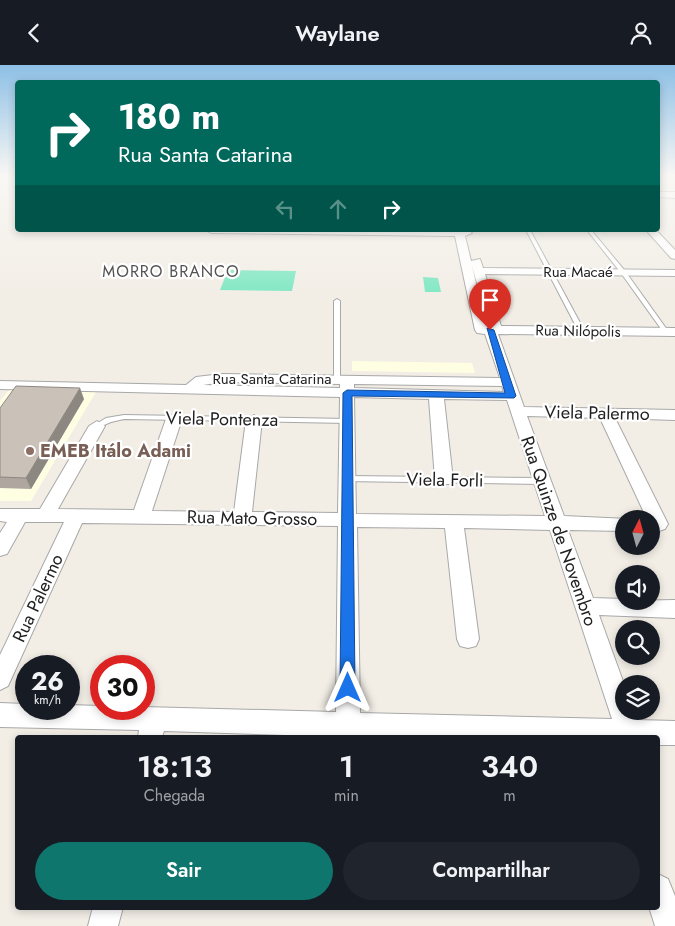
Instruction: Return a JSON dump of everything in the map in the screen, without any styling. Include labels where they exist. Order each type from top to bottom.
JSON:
[{"type":"street","name":"Rua Quinze de Novembro","points":[[462,232],[481,274],[489,330]]},
{"type":"street","name":"Rua Quinze de Novembro","points":[[462,232],[468,277],[489,330],[558,524],[585,607],[612,733]]},
{"type":"street","points":[[653,232],[675,256]]},
{"type":"street","name":"Rua Macaé","points":[[468,277],[481,274],[550,271],[675,273]]},
{"type":"street","name":"Rua Nilópolis","points":[[489,330],[670,332]]},
{"type":"street","points":[[344,384],[348,421],[346,519],[348,726]]},
{"type":"street","name":"Rua Santa Catarina","points":[[344,384],[436,393],[512,396]]},
{"type":"street","name":"Rua Santa Catarina","points":[[0,385],[191,389],[206,391],[344,384],[512,396]]},
{"type":"street","points":[[436,393],[444,480]]},
{"type":"street","name":"Viela Palermo","points":[[512,396],[605,413],[675,415]]},
{"type":"street","points":[[605,413],[662,525]]},
{"type":"street","points":[[141,517],[174,419]]},
{"type":"street","points":[[242,517],[254,420]]},
{"type":"street","points":[[46,515],[97,426]]},
{"type":"street","name":"Rua Mato Grosso","points":[[0,515],[242,517],[454,523],[615,524]]},
{"type":"street","points":[[0,549],[20,515]]},
{"type":"street","name":"Rua Palermo","points":[[0,679],[76,516]]},
{"type":"street","points":[[454,523],[468,639]]},
{"type":"street","points":[[585,607],[675,609]]},
{"type":"street","points":[[0,715],[152,728],[348,726],[675,733]]},
{"type":"street","points":[[660,895],[670,926]]},
{"type":"street","points":[[103,926],[107,910]]},
{"type":"lane","points":[[529,232],[582,332]]},
{"type":"lane","points":[[591,232],[670,332]]},
{"type":"lane","points":[[338,301],[344,384]]},
{"type":"lane","name":"Viela Pontenza","points":[[97,426],[109,420],[124,417],[348,421]]},
{"type":"lane","name":"Viela Forli","points":[[347,479],[542,481]]},
{"type":"shaded area","points":[[352,361],[472,363],[475,373],[352,371]]},
{"type":"shaded area","name":"EMEB Itálo Adami","points":[[9,390],[96,392],[31,501],[0,501],[0,401]]},
{"type":"green space","points":[[228,270],[296,271],[292,291],[220,290]]},
{"type":"green space","points":[[423,277],[438,278],[441,292],[425,292]]},
{"type":"building","name":"EMEB Itálo Adami","points":[[16,386],[80,388],[26,478],[0,477],[0,408]]},
{"type":"place","name":"EMEB Itálo Adami","points":[[30,451]]},
{"type":"district","name":"MORRO BRANCO","points":[[171,271]]},
{"type":"route","points":[[348,688],[347,393],[436,393],[511,396],[490,330]]}]
